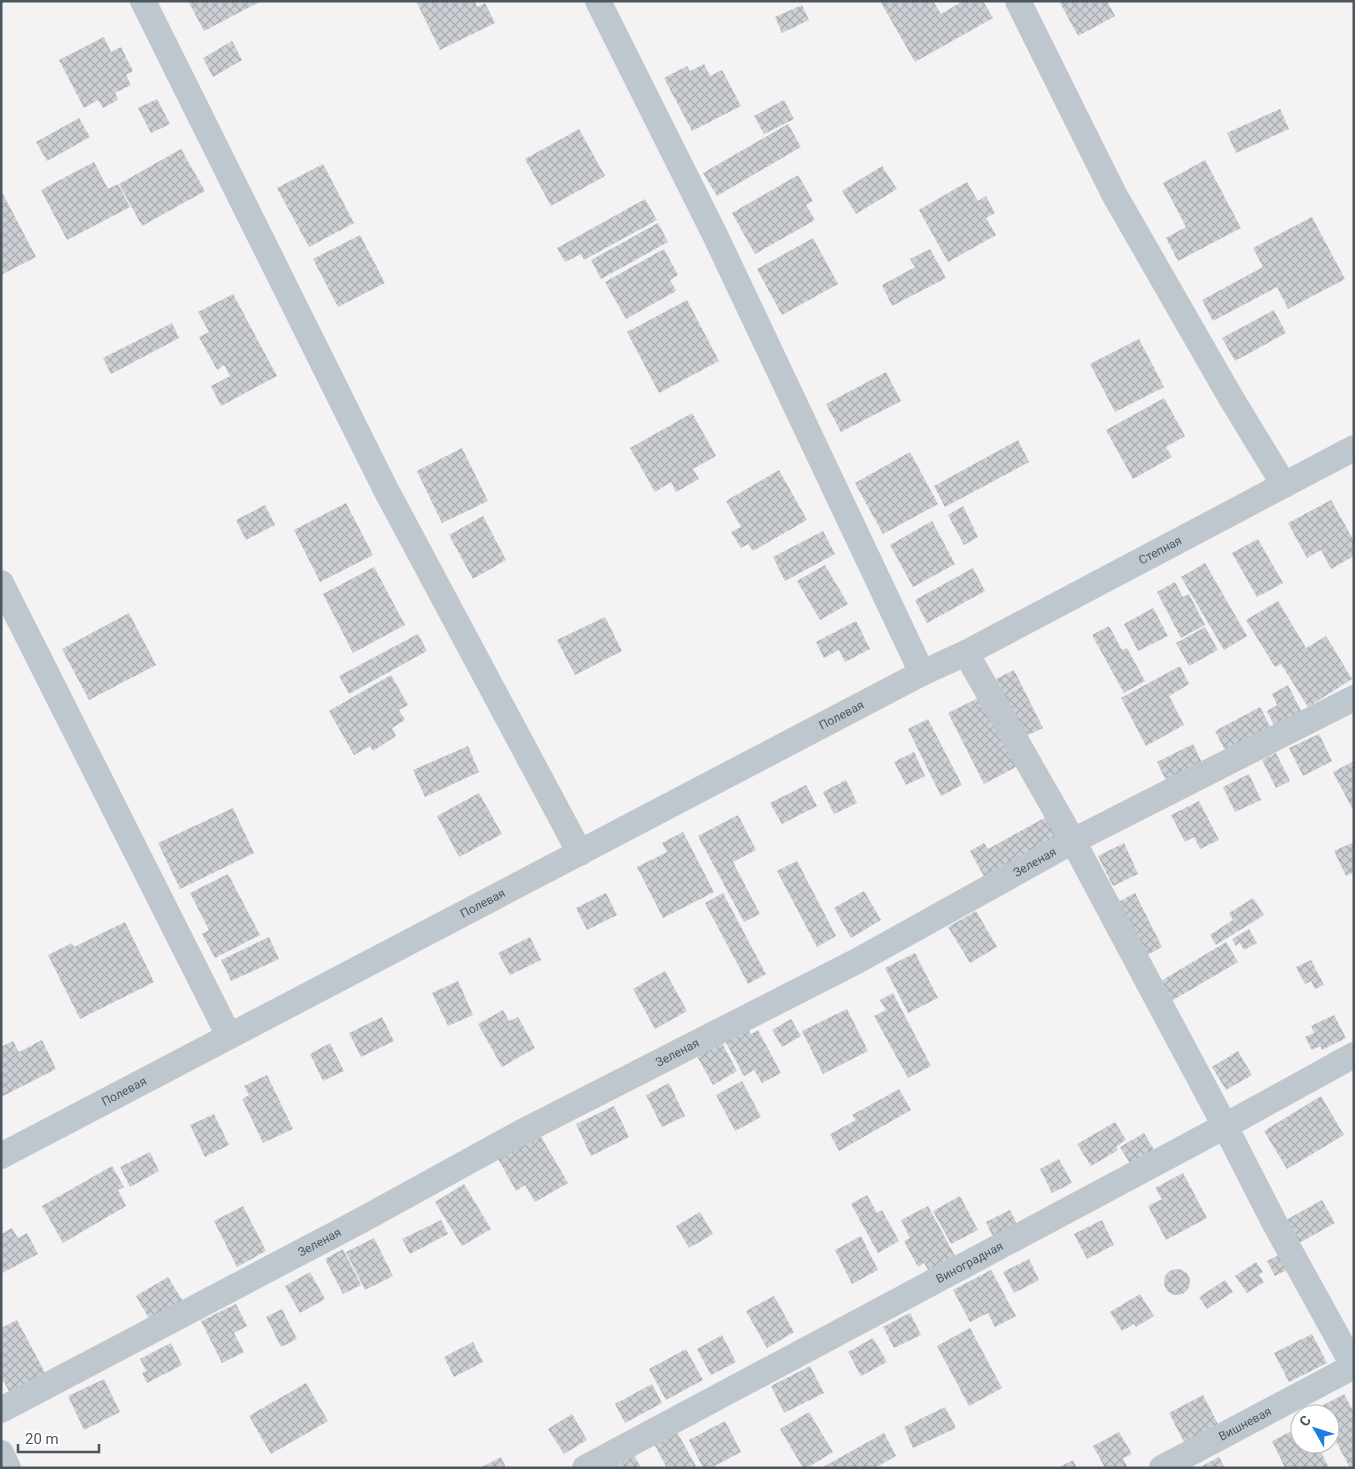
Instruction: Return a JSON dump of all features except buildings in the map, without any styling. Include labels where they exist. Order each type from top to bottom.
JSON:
[{"type":"street","points":[[143,1],[384,488],[580,853]]},
{"type":"street","points":[[598,1],[714,235],[922,673]]},
{"type":"street","points":[[1018,1],[1114,194],[1231,398],[1284,485]]},
{"type":"street","name":"Степная","points":[[966,653],[1354,448]]},
{"type":"street","points":[[1,582],[229,1036]]},
{"type":"street","points":[[966,653],[1073,841],[1226,1126],[1274,1222],[1354,1367]]},
{"type":"street","name":"Полевая","points":[[1,1156],[922,673],[966,653]]},
{"type":"street","name":"Зеленая","points":[[1,1410],[360,1221],[524,1131],[859,960],[1073,841],[1354,698]]},
{"type":"street","name":"Виноградная","points":[[585,1468],[1226,1126],[1354,1055]]},
{"type":"street","name":"Вишневая","points":[[1162,1468],[1354,1367]]},
{"type":"street","points":[[1,1453],[8,1468]]}]
